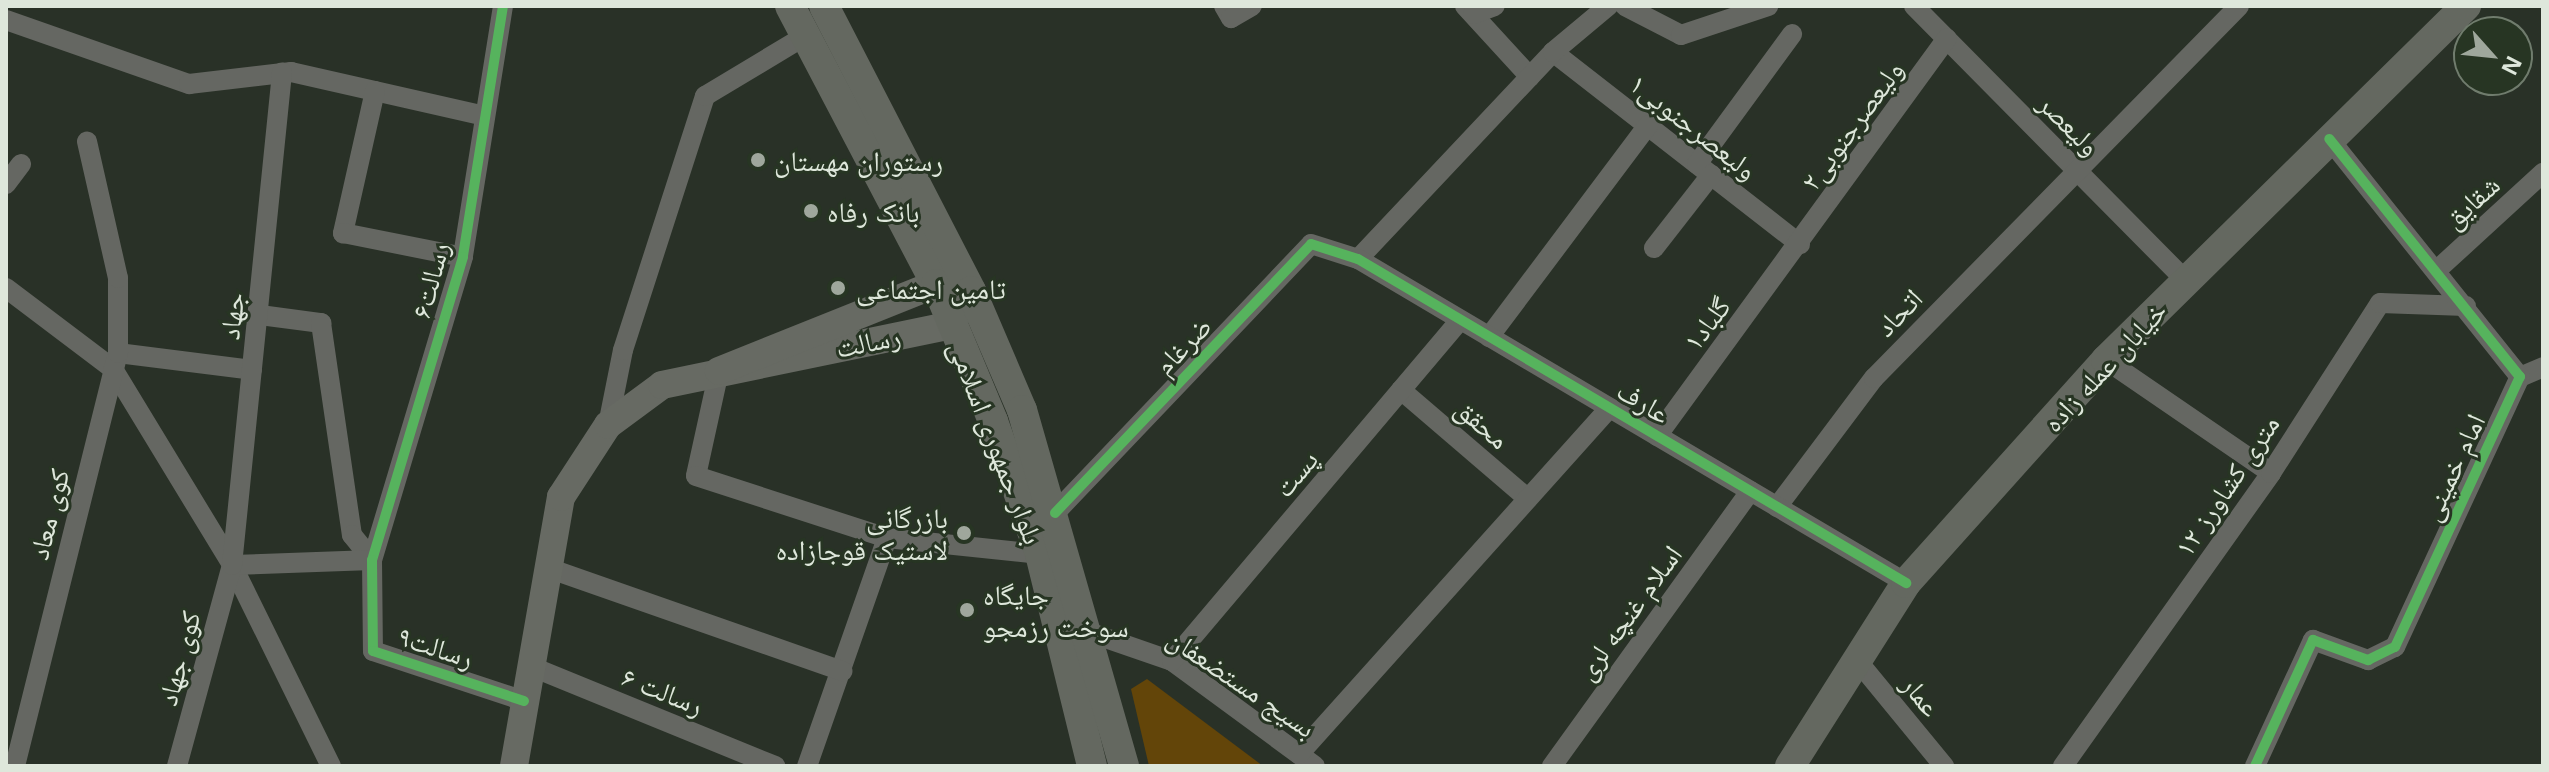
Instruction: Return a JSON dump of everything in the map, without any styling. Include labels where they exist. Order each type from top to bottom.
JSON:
[{"type":"main road","name":"بلوار جمهوری اسلامی","points":[[790,6],[936,284],[1040,554],[1092,766]]},
{"type":"main road","name":"بلوار جمهوری اسلامی","points":[[824,6],[971,291],[1022,410],[1091,633],[1124,766]]},
{"type":"main road","name":"خیابان عمله زاده","points":[[1790,766],[1906,583],[2106,360],[2466,6]]},
{"type":"main road","points":[[936,284],[971,291],[951,325]]},
{"type":"main road","name":"رسالت","points":[[719,371],[936,284]]},
{"type":"main road","name":"رسالت","points":[[514,766],[561,497],[608,425],[662,385],[951,325]]},
{"type":"street","name":"رسالت۶","points":[[372,560],[463,257],[503,6]]},
{"type":"street","points":[[1227,12],[1252,6]]},
{"type":"street","points":[[1469,10],[1495,6]]},
{"type":"street","points":[[1358,259],[1553,52],[1608,6]]},
{"type":"street","points":[[1625,6],[1681,35],[1768,6]]},
{"type":"street","name":"ولیعصر","points":[[1914,6],[2186,281]]},
{"type":"street","name":"اتحاد","points":[[1777,507],[1874,378],[2074,168],[2239,6]]},
{"type":"street","points":[[1469,10],[1530,77]]},
{"type":"street","points":[[6,20],[189,84],[282,73],[485,116]]},
{"type":"street","points":[[1654,248],[1792,34]]},
{"type":"street","points":[[608,425],[623,350],[705,96],[805,36]]},
{"type":"street","name":"ولیعصرجنوبی۲","points":[[1800,244],[1947,39]]},
{"type":"street","name":"ولیعصرجنوبی۱","points":[[1553,52],[1800,244]]},
{"type":"street","name":"جهاد","points":[[232,565],[260,315],[282,73]]},
{"type":"street","points":[[375,91],[343,233],[463,257]]},
{"type":"street","points":[[1489,337],[1648,125]]},
{"type":"street","points":[[2329,139],[2520,377],[2543,367]]},
{"type":"street","name":"کوی معاد","points":[[15,766],[115,361],[118,278],[87,141]]},
{"type":"street","points":[[6,184],[21,164]]},
{"type":"street","name":"شقایق","points":[[2437,270],[2543,173]]},
{"type":"street","name":"ضرغام","points":[[1055,513],[1311,244],[1358,259]]},
{"type":"street","name":"گلباد۱","points":[[1657,436],[1800,244]]},
{"type":"street","name":"عارف","points":[[1358,259],[1906,583]]},
{"type":"street","points":[[6,288],[115,361],[232,565],[331,766]]},
{"type":"street","name":"۱۲ متری کشاورز","points":[[2063,766],[2271,473],[2380,303],[2466,306]]},
{"type":"street","points":[[260,315],[321,323],[352,535],[372,560]]},
{"type":"street","name":"پست","points":[[1172,661],[1460,320]]},
{"type":"street","points":[[2106,360],[2271,473]]},
{"type":"street","points":[[115,361],[252,370]]},
{"type":"street","points":[[719,371],[696,476],[887,538],[1040,554]]},
{"type":"street","name":"امام خمینی","points":[[2255,766],[2313,640],[2368,660],[2395,647],[2520,377]]},
{"type":"street","name":"محقق","points":[[1401,390],[1528,499]]},
{"type":"street","points":[[1307,760],[1609,408]]},
{"type":"street","name":"اسلام غنچه لری","points":[[1552,766],[1750,491]]},
{"type":"street","points":[[807,766],[887,538]]},
{"type":"street","points":[[232,565],[372,560]]},
{"type":"street","name":"رسالت۹","points":[[372,560],[373,651],[524,701]]},
{"type":"street","name":"کوی جهاد","points":[[177,766],[232,565]]},
{"type":"street","points":[[548,568],[842,671]]},
{"type":"street","name":"بسیج مستضعفان","points":[[1091,633],[1172,661],[1307,760]]},
{"type":"street","name":"عمار","points":[[1856,659],[1944,766]]},
{"type":"street","name":"رسالت ۶","points":[[530,666],[775,766]]},
{"type":"shaded area","points":[[1147,679],[1263,766],[1149,766],[1131,689]]},
{"type":"cycle path","points":[[503,6],[463,257],[372,560],[373,651],[524,701]]},
{"type":"cycle path","points":[[2255,766],[2313,640],[2368,660],[2395,647],[2520,377],[2329,139]]},
{"type":"cycle path","points":[[1055,513],[1311,244],[1358,259],[1906,583]]},
{"type":"place","name":"رستوران مهستان","points":[[758,160]]},
{"type":"place","name":"بانک رفاه","points":[[811,211]]},
{"type":"place","name":"تامین اجتماعی","points":[[838,288]]},
{"type":"place","name":"بازرگانی لاستیک قوجازاده","points":[[964,533]]},
{"type":"place","name":"جایگاه سوخت رزمجو","points":[[967,610]]}]
